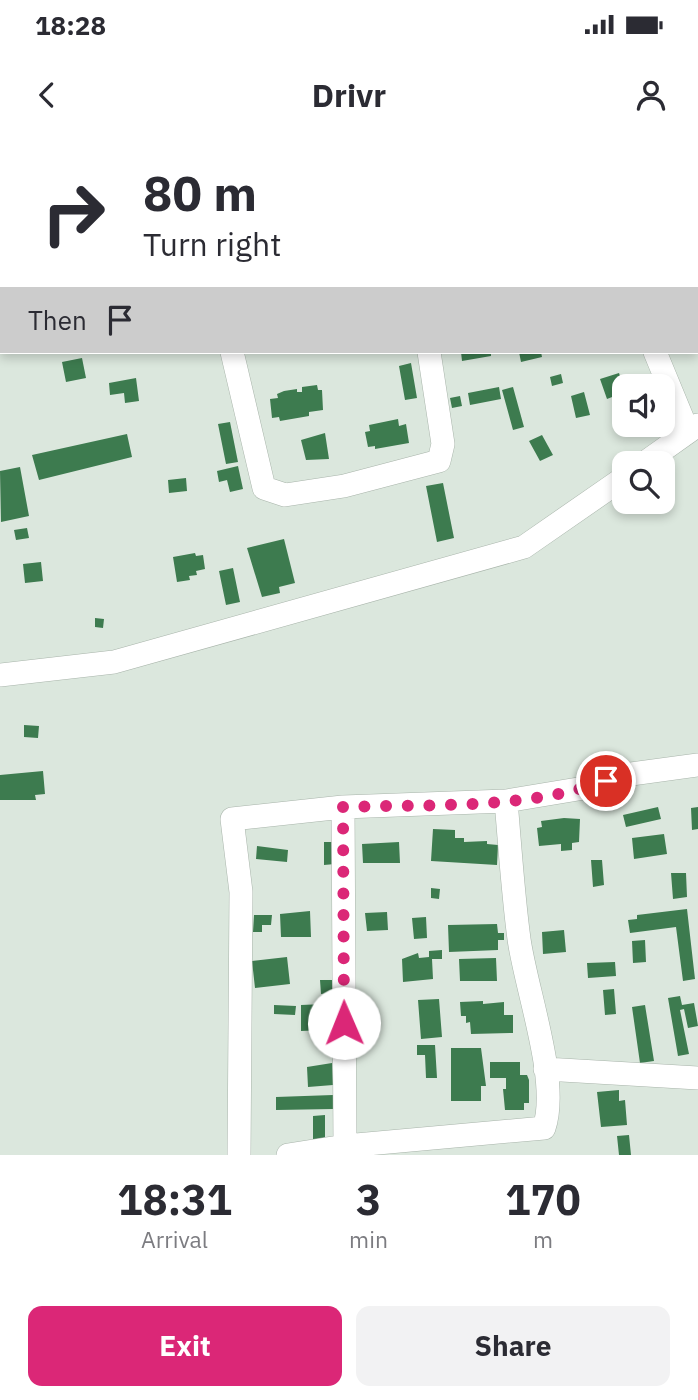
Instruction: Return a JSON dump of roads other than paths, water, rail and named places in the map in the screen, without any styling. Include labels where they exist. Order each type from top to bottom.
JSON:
[{"type":"street","points":[[232,354],[264,488],[285,495],[344,486],[439,461],[443,444],[429,354]]},
{"type":"street","points":[[656,354],[693,429],[662,451]]},
{"type":"street","points":[[0,675],[114,662],[524,547],[612,486]]},
{"type":"street","points":[[239,1155],[241,892],[232,819],[343,807],[506,801],[584,788],[624,775],[698,765]]},
{"type":"street","points":[[288,1155],[345,1146],[544,1128],[549,1113],[545,1069],[519,941],[506,801]]},
{"type":"street","points":[[343,807],[345,1146]]},
{"type":"street","points":[[545,1069],[698,1078]]}]
